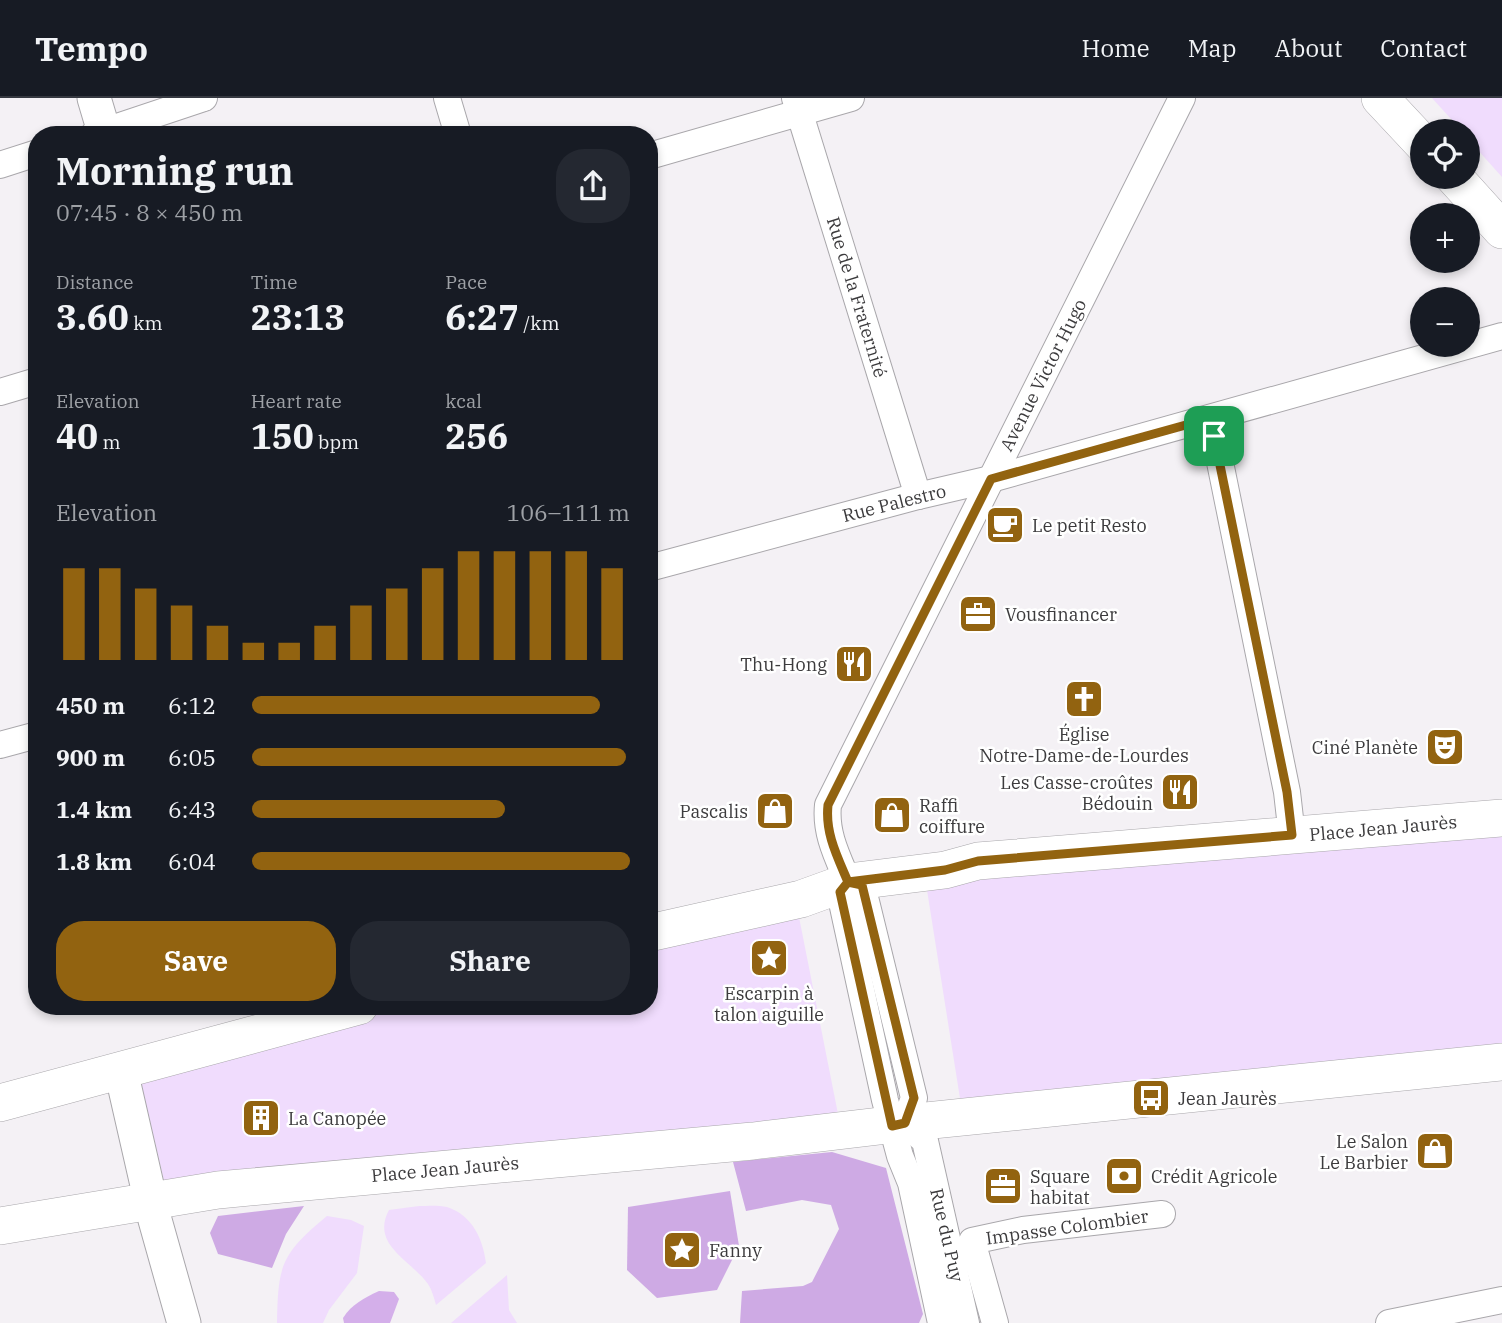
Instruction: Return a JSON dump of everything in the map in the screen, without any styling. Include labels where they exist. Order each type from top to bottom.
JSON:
[{"type":"main road","points":[[1380,98],[1410,130]]},
{"type":"main road","points":[[1465,189],[1502,230]]},
{"type":"main road","name":"Place Jean Jaurès","points":[[658,931],[801,899],[836,886],[945,870],[978,861],[1502,818]]},
{"type":"main road","points":[[0,1103],[321,1015]]},
{"type":"main road","name":"Place Jean Jaurès","points":[[0,1226],[218,1190],[675,1149],[906,1138],[1502,1062]]},
{"type":"street","points":[[94,98],[99,126]]},
{"type":"street","points":[[123,126],[204,98]]},
{"type":"street","points":[[447,98],[455,126]]},
{"type":"street","points":[[658,153],[798,106],[851,98]]},
{"type":"street","name":"Avenue Victor Hugo","points":[[836,886],[827,818],[828,805],[1182,98]]},
{"type":"street","name":"Rue de la Fraternité","points":[[798,106],[918,496]]},
{"type":"street","points":[[0,165],[28,156]]},
{"type":"street","name":"Rue Palestro","points":[[658,566],[991,479],[1502,336]]},
{"type":"street","points":[[0,392],[28,384]]},
{"type":"street","points":[[1211,418],[1287,792],[1292,835]]},
{"type":"street","points":[[0,745],[28,737]]},
{"type":"street","points":[[836,886],[840,892],[906,1138],[911,1183],[941,1323]]},
{"type":"street","points":[[121,1071],[150,1201],[184,1323]]},
{"type":"street","name":"Rue du Puy","points":[[906,1138],[965,1323]]},
{"type":"street","name":"Impasse Colombier","points":[[995,1323],[972,1241],[1023,1230],[1162,1214]]},
{"type":"street","points":[[1389,1323],[1502,1300]]},
{"type":"shaded area","points":[[1432,98],[1502,98],[1502,177],[1480,152],[1480,119],[1451,119]]},
{"type":"shaded area","points":[[1502,835],[1502,1052],[962,1111],[927,890],[954,875]]},
{"type":"shaded area","points":[[798,912],[838,1114],[165,1185],[139,1075],[365,1015],[658,1015],[658,942]]},
{"type":"shaded area","points":[[832,1152],[886,1168],[923,1314],[919,1323],[740,1323],[742,1291],[803,1286],[812,1282],[839,1229],[831,1205],[802,1200],[746,1211],[733,1162]]},
{"type":"shaded area","points":[[730,1191],[739,1246],[717,1290],[657,1298],[627,1270],[628,1207]]},
{"type":"shaded area","points":[[304,1206],[286,1234],[272,1268],[218,1254],[210,1233],[218,1216]]},
{"type":"shaded area","points":[[419,1206],[447,1207],[463,1216],[479,1237],[486,1263],[436,1305],[428,1284],[395,1252],[385,1233],[389,1210]]},
{"type":"shaded area","points":[[327,1216],[351,1220],[364,1226],[357,1273],[329,1310],[323,1323],[277,1323],[279,1287],[285,1262],[300,1241]]},
{"type":"shaded area","points":[[507,1275],[509,1310],[517,1323],[451,1323]]},
{"type":"shaded area","points":[[379,1291],[394,1292],[399,1299],[390,1323],[344,1323],[343,1318],[350,1309]]},
{"type":"place","name":"Le petit Resto","points":[[1005,525]]},
{"type":"place","name":"Vousfinancer","points":[[978,614]]},
{"type":"place","name":"Thu-Hong","points":[[854,664]]},
{"type":"place","name":"Église Notre-Dame-de-Lourdes","points":[[1084,699]]},
{"type":"place","name":"Ciné Planète","points":[[1445,747]]},
{"type":"place","name":"Les Casse-croûtes Bédouin","points":[[1180,792]]},
{"type":"place","name":"Pascalis","points":[[775,811]]},
{"type":"place","name":"Raffi coiffure","points":[[892,815]]},
{"type":"place","name":"Escarpin à talon aiguille","points":[[769,958]]},
{"type":"place","name":"Jean Jaurès","points":[[1151,1098]]},
{"type":"place","name":"La Canopée","points":[[261,1118]]},
{"type":"place","name":"Le Salon Le Barbier","points":[[1435,1151]]},
{"type":"place","name":"Crédit Agricole","points":[[1124,1176]]},
{"type":"place","name":"Square habitat","points":[[1003,1186]]},
{"type":"place","name":"Fanny","points":[[682,1250]]},
{"type":"route","points":[[1214,436],[1211,418],[991,479],[828,805],[830,841],[848,882],[840,892],[892,1126],[905,1123],[914,1098],[862,885],[848,882],[945,870],[978,861],[1292,835],[1287,792],[1214,436]]}]
